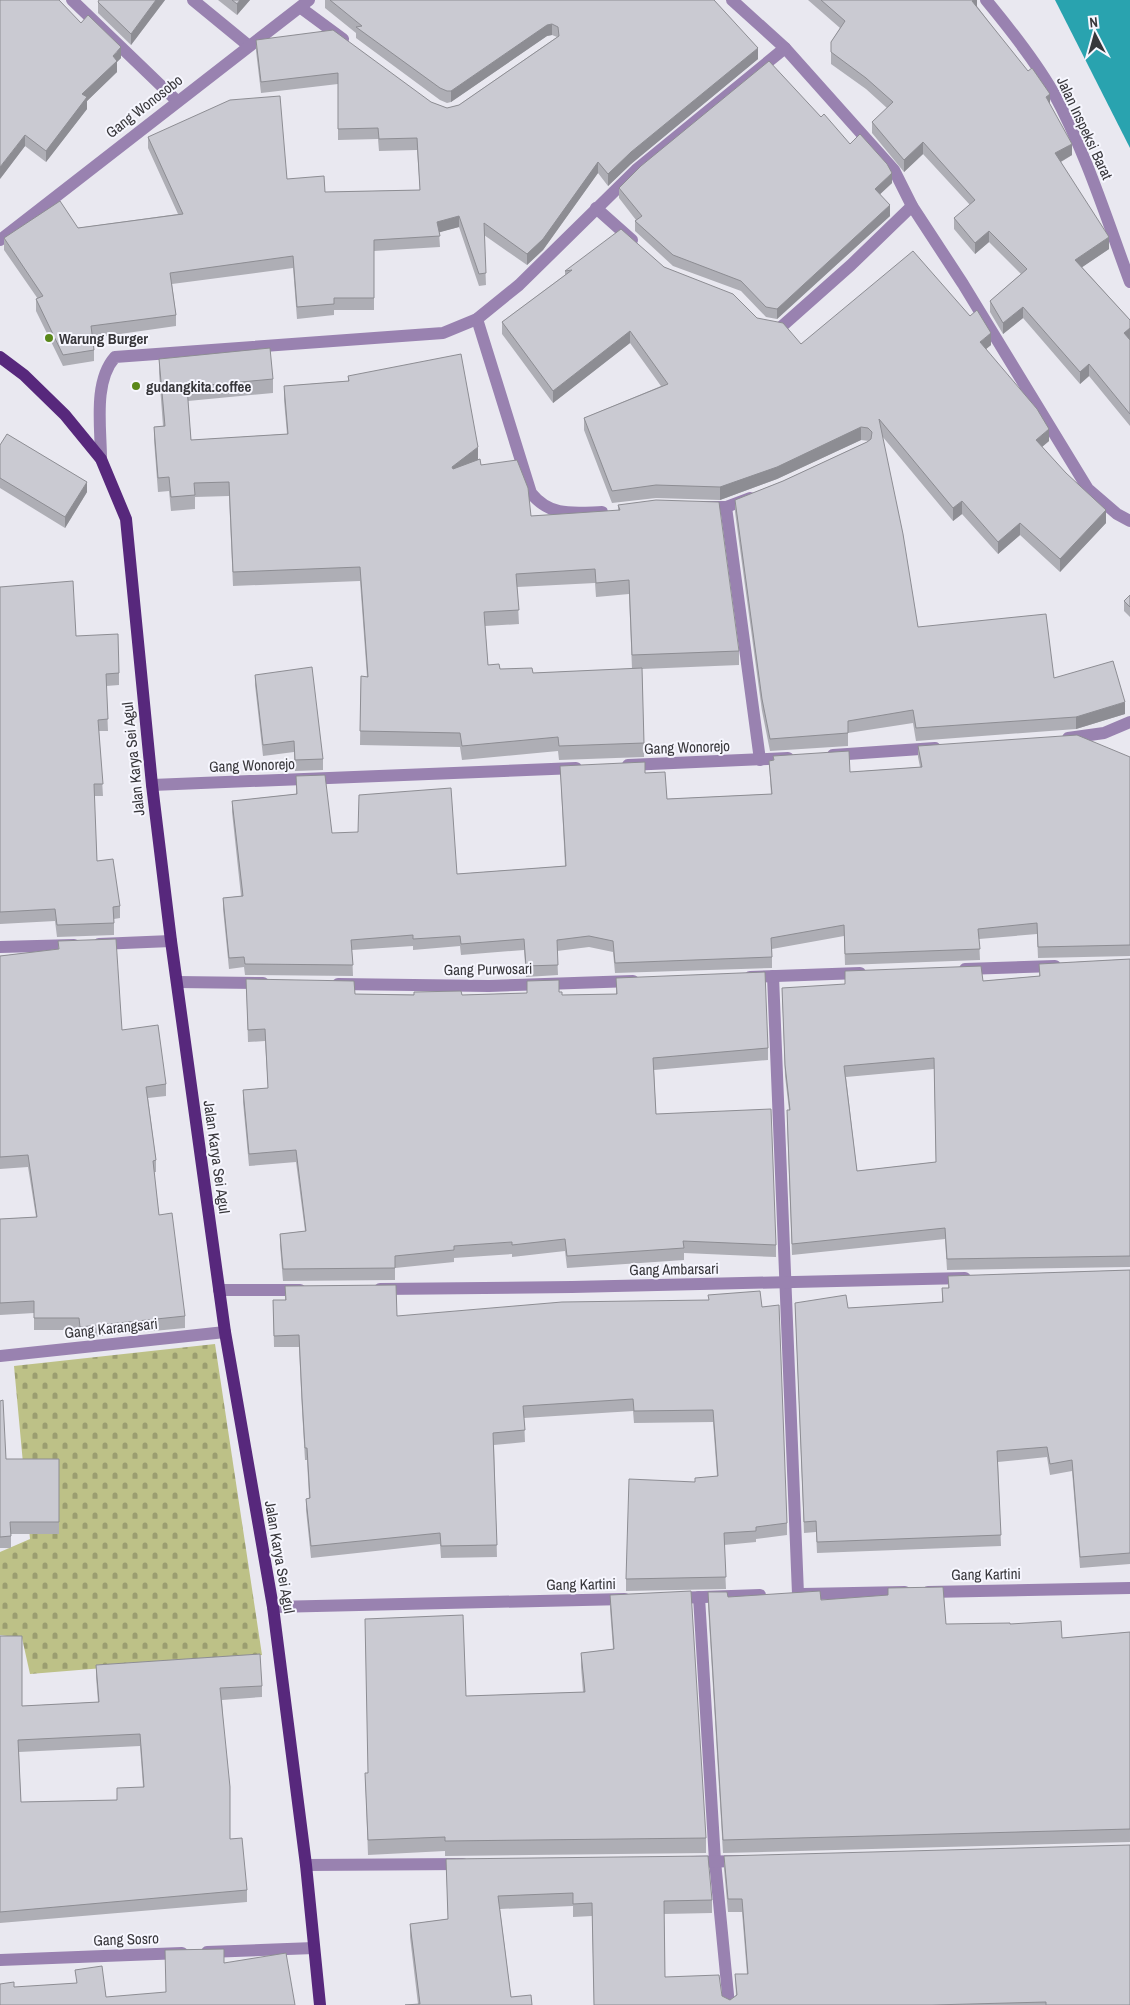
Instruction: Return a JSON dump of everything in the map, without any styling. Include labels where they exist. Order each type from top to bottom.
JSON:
[{"type":"main road","name":"Jalan Karya Sei Agul","points":[[0,357],[24,375],[65,415],[101,459],[126,519],[152,785],[171,941],[225,1332],[272,1607],[306,1865],[320,2005]]},
{"type":"street","points":[[72,0],[177,101]]},
{"type":"street","points":[[193,0],[249,46]]},
{"type":"street","points":[[732,0],[785,48],[894,170],[912,206],[963,284],[1088,489],[1117,514],[1130,521]]},
{"type":"street","name":"Jalan Inspeksi Barat","points":[[986,0],[1015,36],[1053,92],[1093,181],[1130,282]]},
{"type":"street","points":[[305,4],[356,49]]},
{"type":"street","name":"Gang Wonosobo","points":[[0,240],[177,101],[305,4]]},
{"type":"street","points":[[101,459],[102,384],[105,368],[114,358],[444,333],[477,319],[519,285],[636,170],[785,48]]},
{"type":"street","points":[[762,325],[780,328],[851,265],[912,206]]},
{"type":"street","points":[[596,208],[640,247]]},
{"type":"street","points":[[477,319],[531,493],[539,504],[552,511],[574,513],[615,511]]},
{"type":"street","points":[[690,507],[726,507],[758,495]]},
{"type":"street","points":[[726,507],[760,760]]},
{"type":"street","points":[[1053,739],[1104,733],[1130,722]]},
{"type":"street","points":[[818,756],[945,747]]},
{"type":"street","name":"Gang Wonorejo","points":[[620,766],[799,757]]},
{"type":"street","name":"Gang Wonorejo","points":[[152,785],[590,767]]},
{"type":"street","points":[[0,948],[171,941]]},
{"type":"street","points":[[952,969],[1070,965]]},
{"type":"street","points":[[734,977],[872,972]]},
{"type":"street","points":[[773,976],[786,1282]]},
{"type":"street","name":"Gang Purwosari","points":[[323,984],[489,986],[646,981]]},
{"type":"street","points":[[177,982],[274,983]]},
{"type":"street","name":"Gang Ambarsari","points":[[366,1289],[982,1278]]},
{"type":"street","name":"Gang Kartini","points":[[786,1282],[793,1594],[1130,1588]]},
{"type":"street","points":[[219,1290],[317,1290]]},
{"type":"street","name":"Gang Karangsari","points":[[0,1356],[225,1332]]},
{"type":"street","points":[[659,1598],[768,1595]]},
{"type":"street","points":[[698,1597],[715,1861],[729,2005]]},
{"type":"street","name":"Gang Kartini","points":[[272,1607],[639,1598]]},
{"type":"street","points":[[685,1862],[754,1860]]},
{"type":"street","points":[[306,1865],[476,1863]]},
{"type":"street","name":"Gang Sosro","points":[[0,1960],[314,1948]]},
{"type":"green space","points":[[215,1344],[262,1655],[30,1674],[22,1638],[0,1635],[0,1552],[30,1539],[14,1366]]},
{"type":"water","points":[[1055,0],[1130,0],[1130,148]]},
{"type":"building","points":[[0,0],[59,0],[81,23],[88,15],[121,47],[113,56],[117,61],[82,94],[87,97],[46,151],[25,135],[0,167]]},
{"type":"building","points":[[99,0],[156,0],[131,34],[98,2]]},
{"type":"building","points":[[232,0],[240,0],[237,4]]},
{"type":"building","points":[[330,0],[714,0],[758,48],[631,152],[608,174],[598,162],[543,239],[527,254],[484,223],[486,273],[479,274],[459,216],[437,222],[440,236],[374,240],[374,298],[334,298],[334,304],[297,307],[293,256],[170,273],[176,315],[91,326],[94,350],[63,355],[36,299],[43,296],[4,238],[60,201],[78,228],[183,214],[148,137],[230,100],[280,96],[287,179],[324,176],[325,192],[420,190],[417,138],[379,139],[378,128],[338,129],[338,73],[261,82],[256,40],[333,30],[431,102],[447,108],[459,105],[559,36],[558,27],[552,24],[547,25],[451,91],[447,91],[440,88],[356,27],[362,26]]},
{"type":"building","points":[[821,0],[974,0],[972,1],[1028,71],[1032,68],[1050,94],[1046,97],[1072,144],[1055,153],[1109,237],[1075,260],[1130,320],[1130,328],[1124,333],[1130,340],[1130,414],[1089,364],[1080,372],[1023,307],[1003,323],[990,301],[1027,269],[989,231],[975,243],[954,218],[975,200],[923,142],[904,160],[872,122],[893,102],[866,78],[831,52],[831,42],[845,21]]},
{"type":"building","points":[[769,61],[821,117],[824,114],[850,144],[860,134],[887,164],[892,173],[875,189],[890,205],[777,309],[766,307],[741,281],[673,255],[635,221],[642,216],[619,188],[641,166]]},
{"type":"building","points":[[621,229],[664,267],[733,294],[757,318],[783,323],[801,344],[913,251],[970,316],[977,310],[991,333],[980,342],[1037,409],[1049,429],[1036,440],[1066,473],[1106,510],[1060,559],[1020,523],[998,542],[962,501],[953,508],[879,419],[903,534],[918,627],[1046,614],[1054,678],[1113,661],[1125,702],[1076,717],[916,728],[913,710],[848,721],[848,733],[770,739],[762,699],[735,500],[783,481],[867,442],[871,439],[872,432],[868,428],[861,427],[777,467],[720,487],[656,485],[612,491],[584,418],[668,384],[630,331],[553,391],[502,322],[572,270],[565,271]]},
{"type":"building","points":[[270,348],[273,379],[187,387],[191,440],[288,434],[284,386],[349,381],[348,376],[461,354],[478,447],[452,467],[453,469],[480,459],[481,465],[517,460],[528,488],[531,516],[620,510],[618,505],[656,500],[719,502],[739,651],[632,655],[629,580],[596,583],[595,569],[516,574],[519,610],[484,612],[488,665],[499,664],[500,669],[532,668],[533,673],[642,668],[644,743],[559,746],[558,737],[462,746],[460,733],[360,731],[361,676],[368,677],[360,567],[233,572],[229,482],[194,483],[195,495],[171,497],[169,477],[158,478],[154,427],[165,426],[159,359]]},
{"type":"building","points":[[7,434],[87,482],[65,517],[0,478],[0,445]]},
{"type":"building","points":[[73,581],[76,636],[118,634],[119,673],[106,674],[108,719],[98,720],[103,784],[94,784],[97,861],[113,859],[120,906],[113,907],[114,923],[57,925],[55,909],[0,912],[0,587]]},
{"type":"building","points":[[1130,595],[1130,607],[1124,601]]},
{"type":"building","points":[[312,667],[323,759],[295,760],[294,741],[263,745],[255,675]]},
{"type":"building","points":[[1077,735],[1130,757],[1130,945],[1038,947],[1037,923],[978,929],[980,949],[845,954],[844,925],[771,938],[772,957],[615,963],[613,941],[589,936],[557,940],[558,965],[526,966],[524,939],[461,944],[460,936],[413,939],[413,935],[351,940],[353,965],[245,964],[244,957],[229,958],[223,898],[243,896],[232,801],[297,794],[296,776],[325,775],[332,833],[358,832],[359,795],[451,788],[457,874],[566,866],[560,766],[645,762],[645,773],[665,772],[667,799],[772,794],[769,761],[774,760],[773,756],[849,751],[850,772],[922,767],[918,746]]},
{"type":"building","points":[[116,939],[122,1030],[158,1025],[166,1084],[146,1087],[156,1160],[153,1161],[159,1215],[172,1213],[185,1316],[80,1327],[79,1318],[34,1318],[34,1301],[0,1303],[0,1219],[37,1217],[28,1155],[0,1157],[0,956],[59,949],[58,941]]},
{"type":"building","points":[[1130,959],[1130,1256],[947,1259],[945,1228],[792,1244],[787,1110],[790,1110],[785,1065],[782,988],[845,984],[845,971],[981,966],[983,981],[1040,976],[1039,964]],"holes":[[[934,1058],[936,1162],[857,1171],[844,1066]]]},
{"type":"building","points":[[765,972],[768,1048],[653,1058],[656,1114],[771,1109],[776,1245],[683,1241],[684,1248],[567,1256],[565,1239],[512,1245],[512,1242],[454,1246],[454,1250],[395,1256],[395,1268],[283,1269],[280,1234],[306,1231],[296,1150],[249,1154],[243,1090],[268,1088],[265,1029],[248,1030],[246,979],[354,981],[355,994],[414,995],[414,992],[461,991],[462,995],[527,993],[527,981],[559,980],[559,992],[562,992],[562,995],[617,994],[616,978]]},
{"type":"building","points":[[1130,1270],[1130,1553],[1080,1557],[1072,1460],[1050,1464],[1047,1447],[997,1451],[1001,1535],[817,1542],[816,1521],[804,1522],[795,1303],[846,1295],[848,1308],[943,1302],[942,1288],[949,1288],[948,1276]]},
{"type":"building","points":[[396,1285],[397,1316],[562,1302],[709,1300],[708,1295],[760,1291],[762,1307],[779,1305],[787,1523],[756,1527],[756,1531],[724,1533],[726,1577],[626,1579],[629,1479],[695,1482],[695,1478],[718,1476],[713,1410],[634,1411],[633,1399],[523,1406],[525,1430],[493,1433],[497,1545],[441,1546],[440,1533],[311,1546],[306,1499],[310,1498],[307,1448],[305,1448],[299,1335],[274,1336],[273,1300],[286,1300],[285,1286]]},
{"type":"building","points":[[3,1400],[6,1459],[59,1459],[59,1522],[10,1522],[11,1536],[0,1537],[0,1401]]},
{"type":"building","points":[[943,1587],[946,1624],[1010,1624],[1061,1621],[1062,1638],[1130,1632],[1130,1829],[723,1840],[708,1592],[727,1592],[728,1597],[820,1591],[821,1600],[888,1595],[888,1588]]},
{"type":"building","points":[[691,1591],[706,1838],[445,1841],[445,1837],[368,1840],[365,1773],[368,1773],[365,1619],[463,1615],[466,1696],[585,1692],[581,1653],[614,1649],[610,1595]]},
{"type":"building","points":[[0,1636],[22,1636],[22,1706],[99,1702],[96,1665],[260,1654],[262,1686],[220,1688],[230,1787],[230,1839],[242,1838],[247,1890],[0,1912]],"holes":[[[140,1734],[144,1787],[117,1788],[117,1800],[21,1802],[18,1740]]]},
{"type":"building","points":[[1130,1845],[1130,2005],[1046,2005],[1046,2002],[932,2005],[594,2005],[592,1903],[573,1904],[573,1893],[498,1896],[511,1997],[531,1995],[532,2005],[405,2005],[420,2004],[410,1924],[448,1919],[446,1859],[708,1856],[712,1900],[664,1901],[665,1977],[719,1975],[722,1996],[730,2000],[737,1995],[735,1974],[748,1974],[742,1899],[728,1899],[724,1856]]},
{"type":"building","points":[[224,1949],[224,1963],[286,1953],[295,2005],[0,2005],[0,1984],[14,1982],[14,1987],[77,1983],[75,1970],[102,1966],[106,1997],[166,1992],[165,1950]]},
{"type":"place","name":"Warung Burger","points":[[49,338]]},
{"type":"place","name":"gudangkita.coffee","points":[[136,386]]}]
